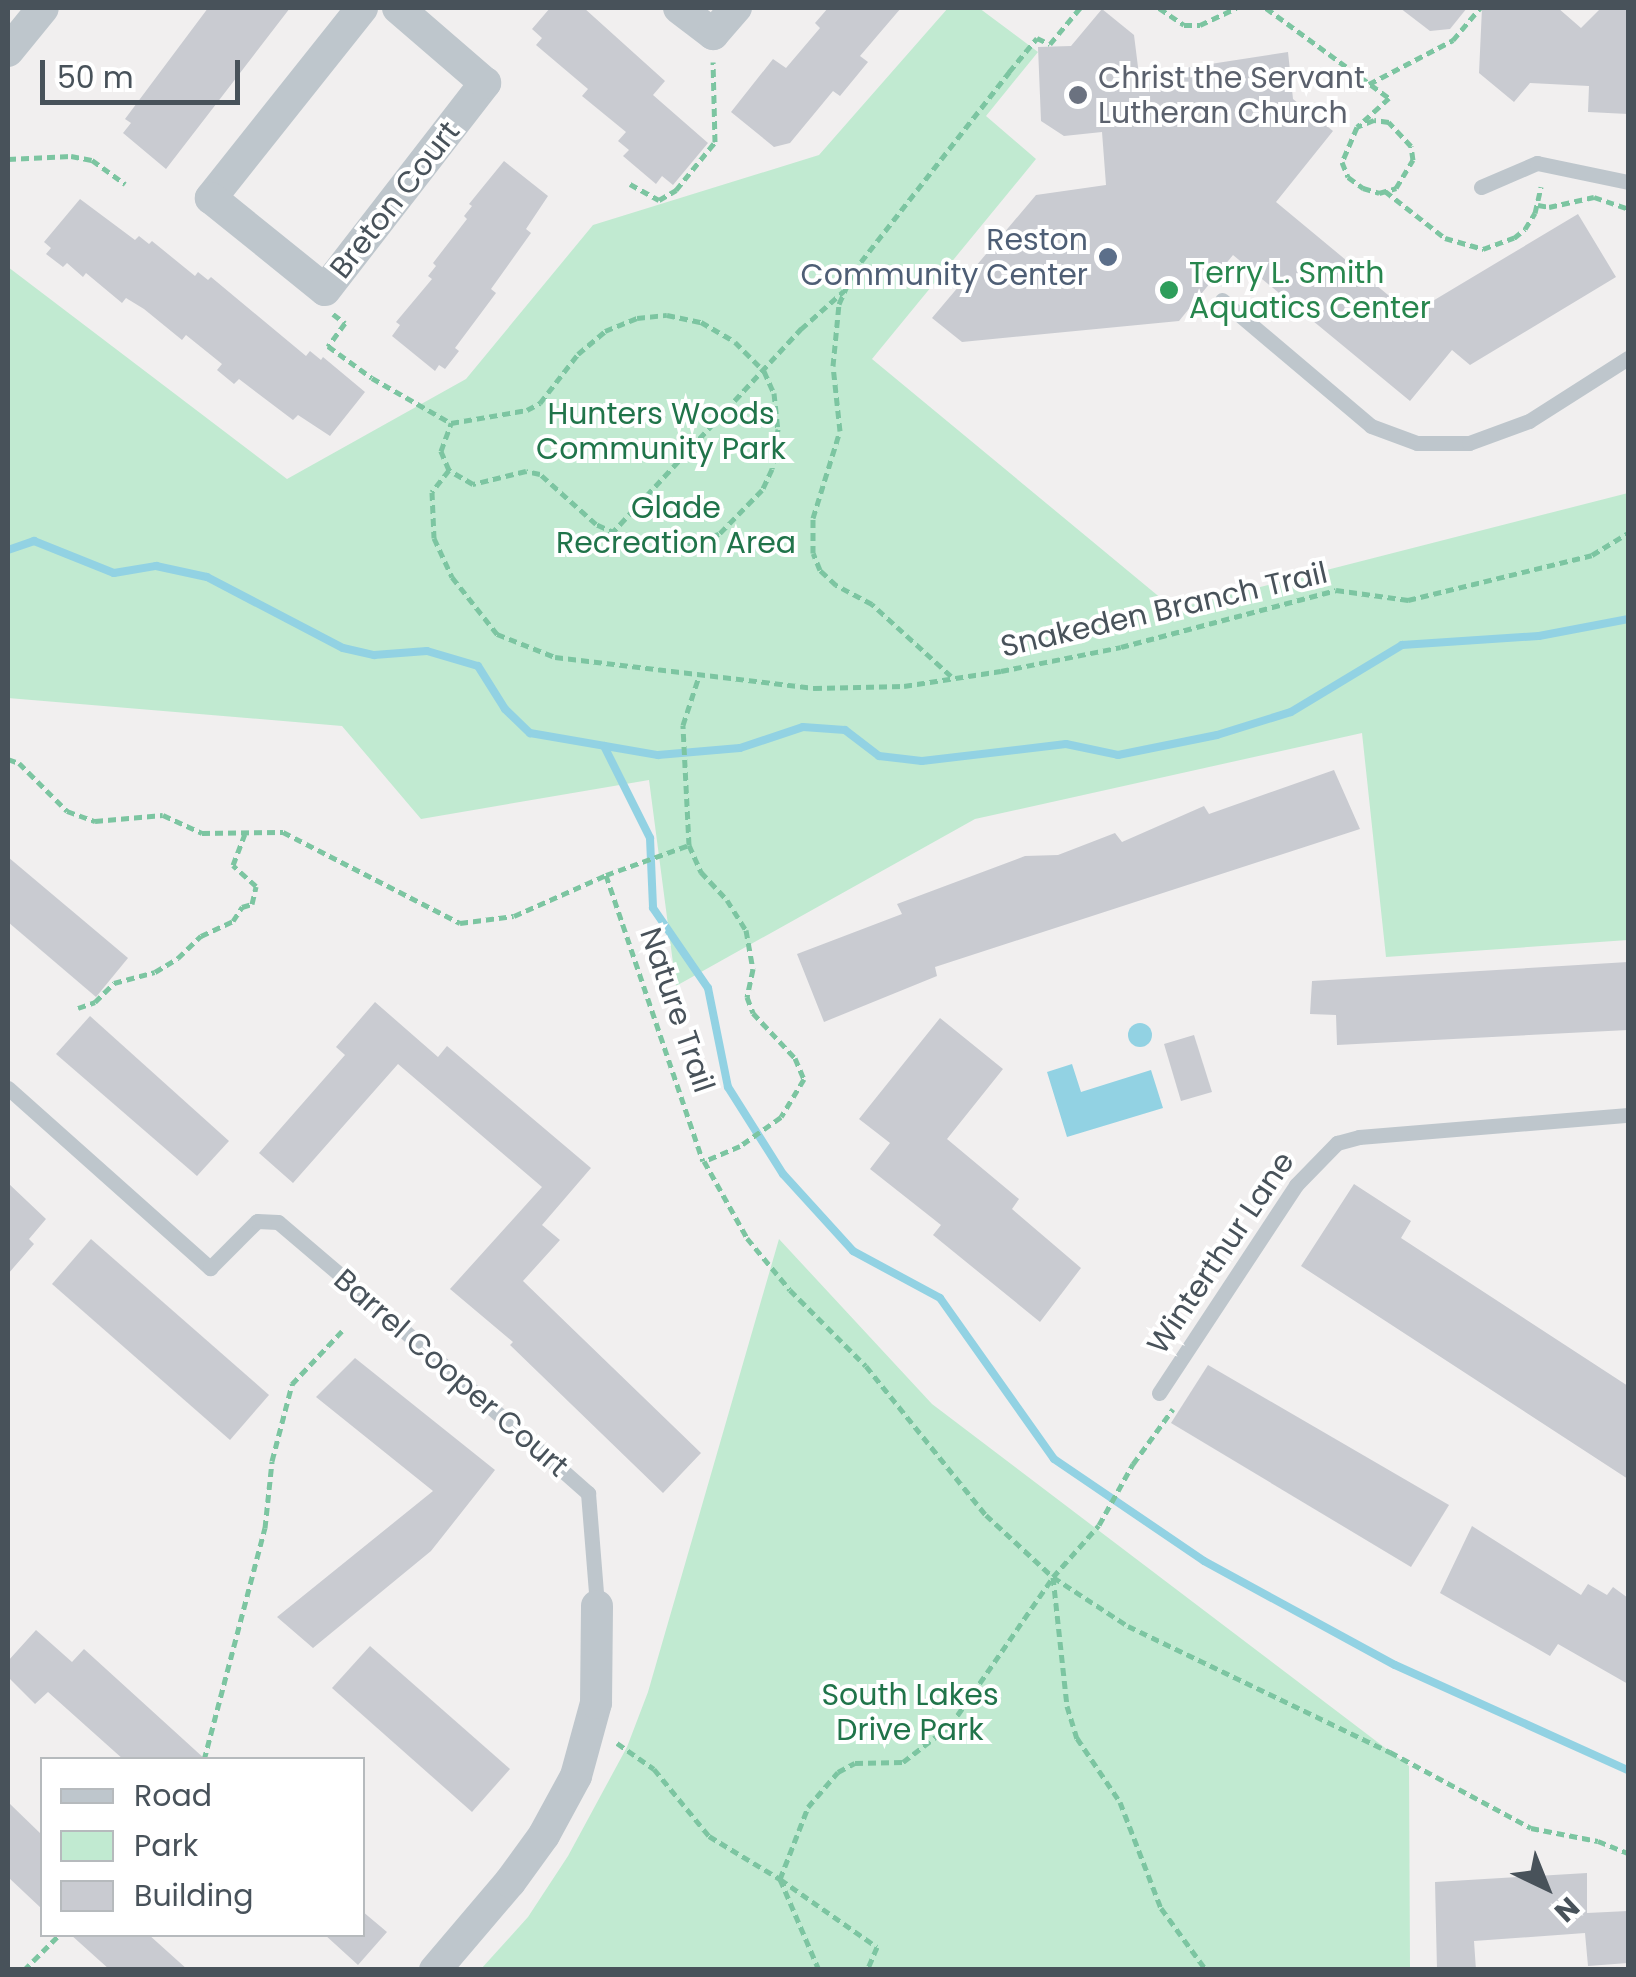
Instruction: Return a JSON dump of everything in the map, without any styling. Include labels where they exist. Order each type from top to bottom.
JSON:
[{"type":"street","points":[[8,51],[43,8]]},
{"type":"street","name":"Breton Court","points":[[362,8],[211,198],[325,290],[485,84],[398,8]]},
{"type":"street","points":[[679,8],[713,34],[736,8]]},
{"type":"street","name":"Barrel Cooper Court","points":[[435,1970],[510,1882],[544,1835],[576,1776],[596,1704],[597,1606]]},
{"type":"lane","points":[[1480,187],[1537,163],[1628,182]]},
{"type":"lane","points":[[1222,300],[1371,426],[1417,444],[1469,443],[1529,421],[1628,358]]},
{"type":"lane","name":"Barrel Cooper Court","points":[[8,1088],[210,1268],[257,1220],[278,1222],[352,1285],[588,1493],[597,1606]]},
{"type":"lane","name":"Winterthur Lane","points":[[1159,1394],[1296,1185],[1337,1143],[1359,1137],[1628,1115]]},
{"type":"path","points":[[952,677],[872,604],[836,585],[820,570],[813,553],[814,518],[840,431],[833,366],[839,304],[864,256],[1037,38],[1050,44],[1083,8]]},
{"type":"path","points":[[1159,8],[1184,25],[1200,25],[1236,8]]},
{"type":"path","points":[[1266,8],[1388,98],[1358,127],[1346,145],[1342,162],[1348,177],[1363,188],[1396,188],[1413,160],[1411,146],[1389,122],[1374,120],[1358,127]]},
{"type":"path","points":[[1369,84],[1454,40],[1480,8]]},
{"type":"path","points":[[630,184],[660,200],[676,190],[715,142],[713,34]]},
{"type":"path","points":[[8,159],[70,156],[92,160],[125,184]]},
{"type":"path","points":[[1385,191],[1444,238],[1483,249],[1514,238],[1538,205],[1541,187]]},
{"type":"path","points":[[1538,205],[1549,207],[1594,197],[1628,209]]},
{"type":"path","points":[[611,534],[845,289]]},
{"type":"path","points":[[325,290],[327,310],[345,323],[328,346],[372,378],[451,423],[527,410],[540,404],[592,340],[623,323],[653,315],[679,316],[714,328],[743,348],[764,371],[777,407],[772,468],[762,490],[719,534],[686,544],[640,544],[611,534],[540,474],[526,471],[473,484],[456,478],[449,470]]},
{"type":"path","name":"Snakeden Branch Trail","points":[[451,423],[441,451],[449,470],[432,492],[434,538],[452,577],[497,634],[555,657],[814,688],[904,686],[1121,647],[1336,590],[1408,600],[1592,554],[1628,533]]},
{"type":"path","points":[[700,673],[682,725],[690,845],[700,872],[746,930],[753,969],[746,997],[753,1013],[795,1058],[804,1080],[781,1117],[740,1146],[704,1161]]},
{"type":"path","points":[[8,759],[19,763],[67,811],[95,821],[163,816],[202,833],[283,832],[460,923],[514,916],[606,875],[690,845]]},
{"type":"path","points":[[78,1008],[95,1002],[114,983],[155,972],[178,958],[201,936],[233,921],[242,907],[252,904],[256,886],[233,865],[246,833]]},
{"type":"path","name":"Nature Trail","points":[[606,875],[704,1161],[747,1238],[790,1290],[866,1366],[986,1515],[1053,1577],[1128,1626],[1390,1752],[1531,1828],[1598,1840],[1628,1852]]},
{"type":"path","points":[[205,1757],[265,1528],[272,1461],[292,1384],[342,1331]]},
{"type":"path","points":[[819,1970],[780,1878],[808,1808],[838,1772],[855,1763],[903,1762],[926,1749],[950,1726],[1053,1577],[1107,1510],[1157,1434]]},
{"type":"path","points":[[1053,1577],[1067,1706],[1078,1738],[1120,1802],[1161,1908],[1206,1970]]},
{"type":"path","points":[[617,1742],[654,1769],[708,1836],[780,1878],[877,1946],[867,1970]]},
{"type":"path","points":[[24,1970],[57,1937]]},
{"type":"green space","name":"Glade Recreation Area","points":[[948,8],[979,8],[1038,52],[986,116],[1036,159],[872,359],[1174,609],[1628,493],[1628,940],[1386,957],[1362,733],[975,819],[676,986],[649,780],[421,819],[342,726],[8,698],[8,267],[287,479],[466,379],[593,225],[819,155]]},
{"type":"green space","name":"South Lakes Drive Park","points":[[779,1239],[932,1404],[1409,1766],[1410,1969],[481,1969],[528,1917],[568,1856],[627,1747],[648,1692]]},
{"type":"water","points":[[1140,1023],[1152,1035],[1140,1047],[1128,1035]]},
{"type":"water","points":[[1072,1064],[1081,1092],[1151,1070],[1163,1108],[1067,1137],[1047,1072]]},
{"type":"building","points":[[208,8],[290,8],[166,169],[123,133],[131,123],[125,119]]},
{"type":"building","points":[[550,8],[584,8],[665,81],[653,95],[708,143],[673,185],[662,176],[656,184],[623,156],[629,150],[618,141],[626,132],[582,96],[588,89],[536,45],[542,38],[532,29]]},
{"type":"building","points":[[828,8],[901,8],[860,56],[868,62],[840,96],[833,91],[790,143],[774,147],[731,112],[773,59],[786,68],[820,28],[815,23]]},
{"type":"building","points":[[1400,8],[1467,8],[1450,29],[1430,31]]},
{"type":"building","points":[[1482,8],[1558,8],[1581,28],[1600,9],[1628,10],[1628,114],[1588,112],[1589,86],[1530,83],[1514,102],[1479,73]]},
{"type":"building","name":"Reston Community Center","points":[[1102,9],[1134,35],[1139,75],[1288,52],[1293,99],[1333,131],[1276,202],[1411,314],[1578,214],[1616,277],[1470,365],[1452,350],[1410,401],[1233,255],[1179,321],[962,342],[932,318],[1036,195],[1106,185],[1102,132],[1064,136],[1041,121],[1038,47],[1071,46]]},
{"type":"building","points":[[504,161],[548,196],[526,229],[531,233],[491,289],[496,293],[455,348],[459,351],[445,369],[439,365],[435,371],[392,336],[400,325],[396,322],[432,279],[428,276],[436,266],[433,263],[467,219],[464,216],[472,206],[469,204]]},
{"type":"building","points":[[80,199],[135,240],[139,236],[149,244],[152,241],[195,276],[198,272],[208,280],[211,277],[306,356],[310,351],[321,360],[323,357],[365,392],[330,436],[298,415],[293,420],[239,379],[234,384],[217,370],[222,364],[186,335],[182,340],[144,309],[126,298],[122,303],[86,273],[83,277],[67,263],[63,267],[46,254],[51,248],[44,242]]},
{"type":"building","points":[[1334,770],[1360,829],[935,967],[937,976],[824,1022],[797,954],[902,914],[897,904],[1025,856],[1058,855],[1115,833],[1122,842],[1204,806],[1209,814]]},
{"type":"building","points":[[8,857],[128,958],[96,997],[8,922]]},
{"type":"building","points":[[1628,962],[1628,1030],[1337,1045],[1336,1015],[1310,1014],[1312,981]]},
{"type":"building","points":[[375,1002],[438,1057],[447,1046],[591,1168],[542,1225],[560,1240],[523,1281],[701,1453],[663,1493],[510,1345],[513,1342],[450,1289],[542,1187],[398,1064],[293,1183],[259,1153],[345,1055],[336,1047]]},
{"type":"building","points":[[90,1016],[229,1141],[197,1176],[56,1054]]},
{"type":"building","points":[[940,1018],[1003,1069],[947,1139],[1019,1199],[1012,1209],[1081,1268],[1040,1322],[933,1235],[941,1225],[870,1169],[890,1143],[859,1119]]},
{"type":"building","points":[[1194,1035],[1212,1092],[1181,1101],[1164,1044]]},
{"type":"building","points":[[8,1183],[46,1219],[29,1239],[34,1244],[8,1274]]},
{"type":"building","points":[[1354,1184],[1411,1221],[1401,1238],[1628,1386],[1628,1479],[1301,1266]]},
{"type":"building","points":[[91,1239],[269,1395],[230,1440],[52,1284]]},
{"type":"building","points":[[355,1358],[495,1470],[431,1551],[313,1648],[277,1617],[433,1491],[316,1397]]},
{"type":"building","points":[[1208,1365],[1449,1505],[1411,1567],[1171,1423]]},
{"type":"building","points":[[1472,1526],[1581,1595],[1588,1584],[1607,1595],[1613,1587],[1628,1598],[1628,1684],[1558,1644],[1550,1656],[1440,1593]]},
{"type":"building","points":[[36,1630],[72,1662],[84,1649],[203,1757],[121,1757],[48,1692],[35,1704],[8,1677],[8,1661]]},
{"type":"building","points":[[370,1646],[510,1769],[472,1812],[332,1688]]},
{"type":"building","points":[[8,1802],[40,1833],[40,1907],[8,1877]]},
{"type":"building","points":[[1587,1873],[1587,1913],[1628,1911],[1628,1963],[1588,1966],[1585,1933],[1474,1941],[1476,1970],[1437,1970],[1435,1882]]},
{"type":"building","points":[[365,1914],[387,1932],[358,1965],[327,1937],[365,1937]]},
{"type":"building","points":[[73,1937],[151,1937],[188,1970],[110,1970]]},
{"type":"waterway","points":[[8,550],[34,541],[114,573],[156,566],[207,577],[343,648],[374,655],[427,651],[478,666],[505,709],[530,733],[658,755],[740,748],[803,727],[845,730],[879,756],[922,761],[1066,744],[1118,755],[1217,735],[1291,712],[1402,645],[1539,636],[1628,619]]},
{"type":"waterway","points":[[604,746],[650,838],[653,908],[708,988],[728,1087],[783,1174],[853,1251],[940,1298],[1054,1459],[1204,1561],[1395,1665],[1628,1770]]},
{"type":"place","name":"Christ the Servant Lutheran Church","points":[[1078,95]]},
{"type":"place","name":"Reston Community Center","points":[[1108,257]]},
{"type":"place","name":"Terry L. Smith Aquatics Center","points":[[1169,290]]},
{"type":"park label","name":"Hunters Woods Community Park","points":[[661,431]]}]
